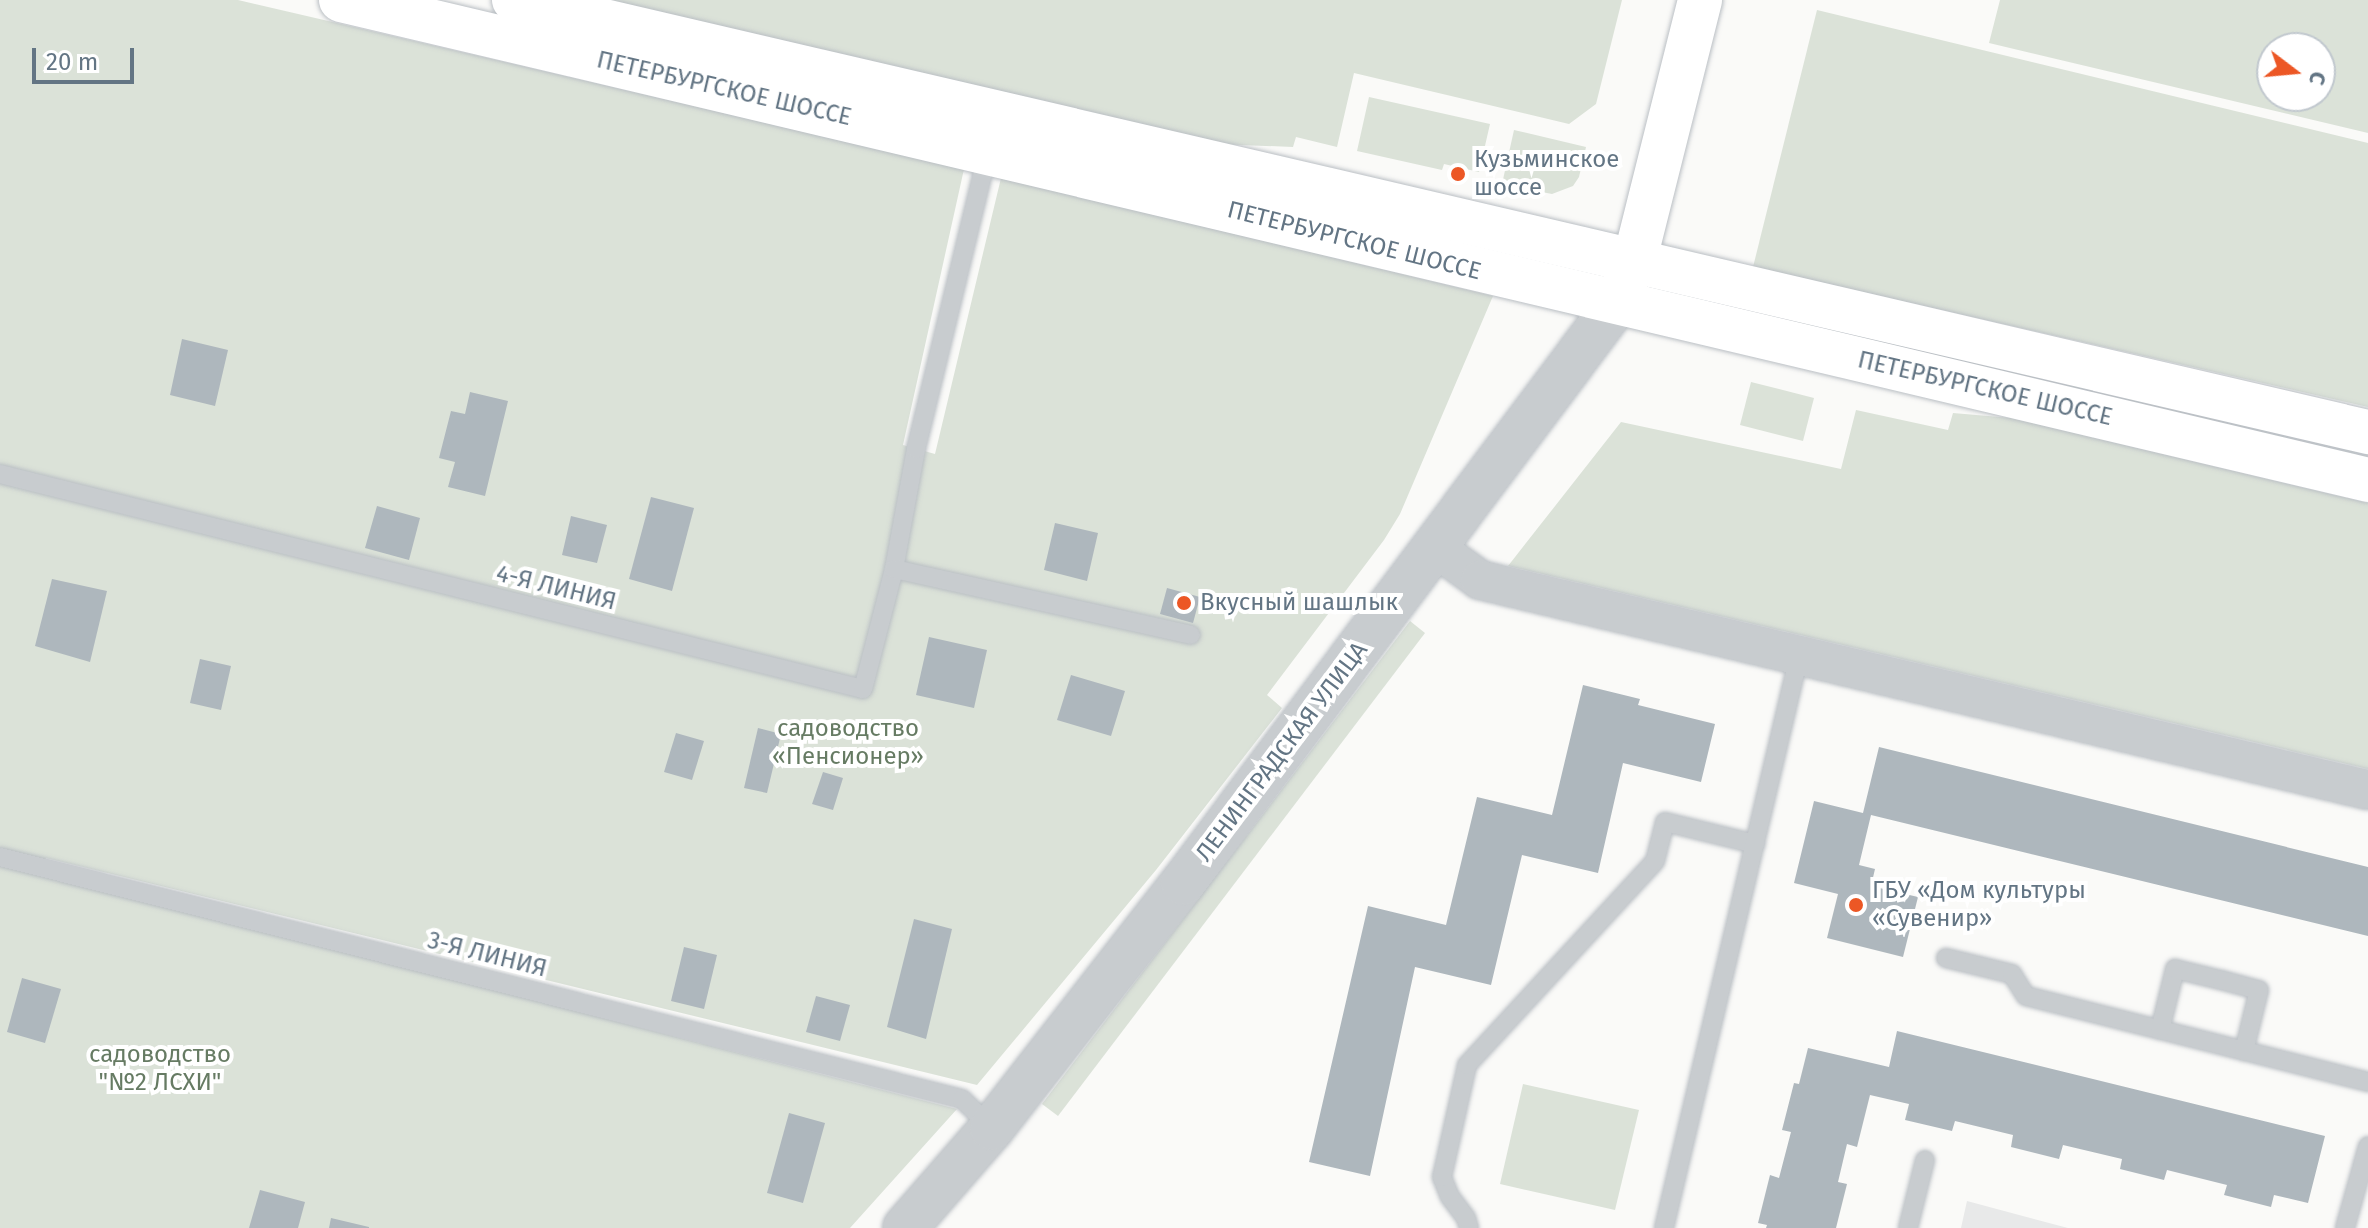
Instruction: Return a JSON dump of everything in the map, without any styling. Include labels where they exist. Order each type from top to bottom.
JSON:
[{"type":"main road","name":"ПЕТЕРБУРГСКОЕ ШОССЕ","points":[[341,0],[2368,480]]},
{"type":"main road","name":"ПЕТЕРБУРГСКОЕ ШОССЕ","points":[[514,0],[2368,432]]},
{"type":"main road","points":[[1635,259],[1700,0]]},
{"type":"main road","name":"ЛЕНИНГРАДСКАЯ УЛИЦА","points":[[1617,303],[1635,259]]},
{"type":"street","name":"ЛЕНИНГРАДСКАЯ УЛИЦА","points":[[905,1228],[977,1114],[1183,883],[1617,303]]},
{"type":"street","points":[[1436,548],[1480,580],[2368,790]]},
{"type":"lane","name":"4-Я ЛИНИЯ","points":[[0,474],[863,689],[894,569],[916,449],[988,151]]},
{"type":"lane","points":[[894,569],[1191,635]]},
{"type":"lane","points":[[1664,1228],[1799,656]]},
{"type":"lane","points":[[1469,1228],[1442,1177],[1467,1065],[1655,861],[1665,822],[1755,844]]},
{"type":"lane","name":"3-Я ЛИНИЯ","points":[[0,857],[977,1114]]},
{"type":"lane","points":[[1946,958],[2012,974],[2026,996],[2368,1082]]},
{"type":"lane","points":[[2160,1030],[2175,969],[2221,980],[2259,990],[2244,1051]]},
{"type":"lane","points":[[2345,1228],[2368,1146]]},
{"type":"lane","points":[[1908,1228],[1925,1160]]},
{"type":"shaded area","points":[[1967,1201],[2068,1228],[1961,1228]]},
{"type":"green space","points":[[0,0],[238,0],[964,169],[903,445],[935,454],[1001,178],[1493,296],[1400,514],[1384,540],[1267,695],[1282,708],[1156,870],[977,1085],[46,858],[42,874],[957,1109],[850,1228],[0,1228]]},
{"type":"green space","points":[[599,0],[1622,0],[1596,104],[1569,124],[1354,73],[1337,147],[1296,137],[1293,147],[1215,144]]},
{"type":"green space","points":[[2000,0],[2368,0],[2368,133],[2280,112],[2336,112],[2336,32],[2256,32],[2256,106],[1989,43]]},
{"type":"green space","points":[[1817,10],[2368,143],[2368,407],[1753,267]]},
{"type":"green space","points":[[1369,97],[1490,124],[1479,172],[1444,164],[1442,170],[1357,151]]},
{"type":"green space","points":[[1514,130],[1586,147],[1579,177],[1573,186],[1552,194],[1502,184]]},
{"type":"green space","points":[[1751,382],[1814,398],[1803,441],[1740,425]]},
{"type":"green space","points":[[1856,410],[1948,430],[1953,413],[2011,418],[2368,503],[2368,769],[1508,566],[1621,422],[1841,469]]},
{"type":"green space","points":[[1410,621],[1425,633],[1058,1116],[1042,1104]]},
{"type":"green space","points":[[1523,1084],[1639,1110],[1615,1210],[1500,1184]]},
{"type":"building","points":[[182,339],[228,350],[215,406],[170,395]]},
{"type":"building","points":[[470,392],[508,401],[485,496],[448,487],[455,462],[439,458],[451,411],[465,414]]},
{"type":"building","points":[[651,497],[694,508],[672,591],[629,579]]},
{"type":"building","points":[[377,506],[420,518],[409,560],[365,548]]},
{"type":"building","points":[[571,516],[607,525],[597,563],[562,555]]},
{"type":"building","points":[[1055,523],[1098,533],[1087,581],[1044,570]]},
{"type":"building","points":[[52,579],[107,591],[90,662],[35,646]]},
{"type":"building","points":[[1167,588],[1200,597],[1193,623],[1160,614]]},
{"type":"building","points":[[929,637],[987,650],[974,708],[916,695]]},
{"type":"building","points":[[200,659],[231,666],[221,710],[190,703]]},
{"type":"building","points":[[1071,675],[1125,691],[1111,736],[1057,720]]},
{"type":"building","points":[[1583,685],[1640,699],[1638,705],[1715,724],[1701,782],[1623,763],[1598,873],[1522,855],[1491,985],[1415,967],[1370,1176],[1309,1162],[1368,906],[1446,925],[1477,797],[1552,815]]},
{"type":"building","points":[[758,728],[781,734],[767,793],[744,788]]},
{"type":"building","points":[[676,733],[704,741],[692,780],[664,772]]},
{"type":"building","points":[[1879,747],[2368,867],[2368,936],[1871,815],[1859,865],[1875,869],[1871,886],[1918,897],[1903,957],[1827,938],[1838,894],[1794,883],[1814,801],[1863,813]]},
{"type":"building","points":[[823,772],[843,778],[833,810],[812,804]]},
{"type":"building","points":[[914,919],[952,929],[926,1039],[887,1027]]},
{"type":"building","points":[[684,947],[717,955],[704,1009],[671,1001]]},
{"type":"building","points":[[22,978],[61,989],[45,1043],[7,1032]]},
{"type":"building","points":[[816,996],[850,1005],[840,1041],[806,1032]]},
{"type":"building","points":[[1897,1031],[2325,1136],[2308,1203],[2274,1195],[2271,1207],[2224,1195],[2227,1185],[2167,1170],[2164,1180],[2120,1169],[2122,1159],[2063,1145],[2059,1159],[2011,1147],[2013,1135],[1955,1121],[1952,1131],[1905,1120],[1909,1104],[1870,1095],[1857,1147],[1847,1144],[1838,1182],[1847,1184],[1836,1228],[1766,1228],[1767,1225],[1758,1223],[1770,1175],[1779,1178],[1791,1132],[1782,1130],[1794,1083],[1799,1084],[1808,1048],[1889,1067]]},
{"type":"building","points":[[789,1113],[825,1123],[803,1203],[767,1193]]},
{"type":"building","points":[[260,1190],[305,1202],[298,1228],[249,1228]]},
{"type":"building","points":[[331,1218],[369,1227],[369,1228],[329,1228]]},
{"type":"place","name":"Кузьминское шоссе","points":[[1458,174]]},
{"type":"place","name":"Вкусный шашлык","points":[[1184,603]]},
{"type":"place","name":"ГБУ «Дом культуры «Сувенир»","points":[[1856,905]]},
{"type":"park label","name":"садоводство «Пенсионер»","points":[[848,743]]},
{"type":"park label","name":"садоводство \"№2 ЛСХИ\"","points":[[160,1069]]}]
